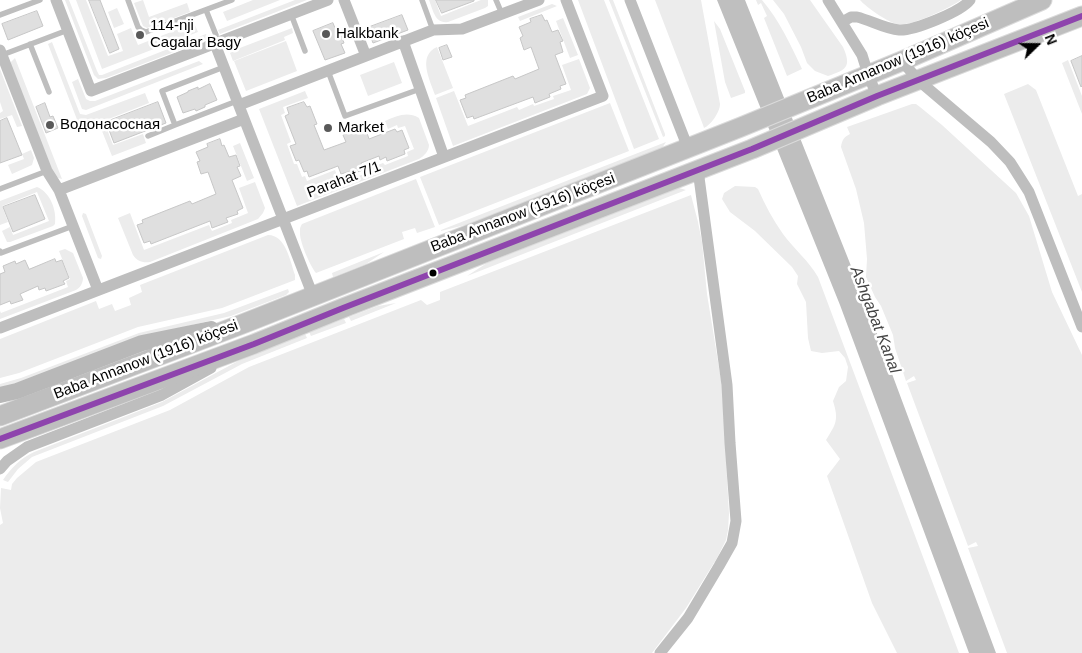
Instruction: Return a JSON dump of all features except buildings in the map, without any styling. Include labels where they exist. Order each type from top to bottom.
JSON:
[{"type":"main road","name":"Baba Annanow (1916) köçesi","points":[[0,416],[313,296],[742,127],[902,61],[1042,0]]},
{"type":"main road","name":"Baba Annanow (1916) köçesi","points":[[0,439],[254,344],[752,149],[877,96],[1082,16]]},
{"type":"street","points":[[56,0],[92,91],[328,0]]},
{"type":"street","points":[[344,0],[366,56]]},
{"type":"street","points":[[238,103],[328,71],[433,30],[462,30],[540,0]]},
{"type":"street","name":"Parahat 7/1","points":[[0,328],[603,96],[566,0]]},
{"type":"street","points":[[630,0],[688,148]]},
{"type":"street","points":[[828,0],[862,55],[877,96]]},
{"type":"street","points":[[842,22],[850,17],[857,17],[895,29],[909,29],[942,17],[962,7],[970,0]]},
{"type":"street","points":[[403,42],[444,157]]},
{"type":"street","points":[[215,44],[313,296]]},
{"type":"street","points":[[1,52],[47,171],[60,190],[98,290]]},
{"type":"street","points":[[902,61],[918,80],[991,142],[1010,162],[1029,192],[1082,328]]},
{"type":"street","points":[[60,190],[244,119]]},
{"type":"street","points":[[660,653],[688,618],[719,566],[732,543],[736,521],[726,385],[698,170]]},
{"type":"street","points":[[0,395],[17,391],[142,343],[246,322]]},
{"type":"street","name":"Baba Annanow (1916) köçesi","points":[[0,470],[7,461],[26,447],[162,395],[254,344]]},
{"type":"lane","points":[[0,15],[40,0]]},
{"type":"lane","points":[[128,0],[138,27],[146,32],[232,0]]},
{"type":"lane","points":[[422,0],[433,30]]},
{"type":"lane","points":[[496,0],[502,14]]},
{"type":"lane","points":[[206,10],[216,35],[215,44]]},
{"type":"lane","points":[[291,14],[305,50]]},
{"type":"lane","points":[[1,52],[68,30]]},
{"type":"lane","points":[[30,44],[48,92]]},
{"type":"lane","points":[[175,125],[162,91],[224,67]]},
{"type":"lane","points":[[328,71],[345,116],[420,89]]},
{"type":"lane","points":[[148,136],[238,103]]},
{"type":"lane","points":[[0,189],[47,171]]},
{"type":"lane","points":[[0,251],[1,254],[73,226]]},
{"type":"shaded area","points":[[65,0],[69,0],[99,75],[206,34],[208,39],[106,78],[98,79],[94,75]]},
{"type":"shaded area","points":[[76,0],[86,0],[108,56],[123,51],[117,34],[131,28],[138,45],[194,23],[198,32],[102,69]]},
{"type":"shaded area","points":[[143,0],[149,17],[187,3],[190,12],[147,28],[143,26],[134,3]]},
{"type":"shaded area","points":[[253,0],[280,0],[227,21],[223,12]]},
{"type":"shaded area","points":[[295,0],[307,0],[220,34],[218,30]]},
{"type":"shaded area","points":[[429,0],[435,0],[441,16],[481,0],[488,0],[488,6],[444,22],[437,19]]},
{"type":"shaded area","points":[[578,0],[604,0],[659,139],[634,149]]},
{"type":"shaded area","points":[[609,0],[613,0],[665,134],[663,137]]},
{"type":"shaded area","points":[[655,0],[701,0],[720,104],[715,118],[704,128],[703,125]]},
{"type":"shaded area","points":[[717,0],[745,0],[863,296],[996,653],[969,653],[840,305]]},
{"type":"shaded area","points":[[756,0],[762,0],[774,16],[802,69],[787,76],[764,18],[767,16],[761,3],[758,5]]},
{"type":"shaded area","points":[[773,0],[810,0],[843,47],[847,59],[846,67],[828,76],[815,71],[807,63],[784,14]]},
{"type":"shaded area","points":[[860,0],[961,0],[929,16],[910,23],[896,24],[867,7]]},
{"type":"shaded area","points":[[552,4],[557,6],[520,21],[518,17]]},
{"type":"shaded area","points":[[117,8],[124,24],[114,28],[108,12]]},
{"type":"shaded area","points":[[563,18],[578,55],[570,58],[556,21]]},
{"type":"shaded area","points":[[714,21],[720,29],[745,91],[745,93],[731,98],[725,82]]},
{"type":"shaded area","points":[[292,28],[293,33],[284,37],[285,40],[233,61],[230,53],[232,51]]},
{"type":"shaded area","points":[[286,41],[297,71],[246,91],[234,61]]},
{"type":"shaded area","points":[[52,42],[80,114],[86,115],[145,93],[149,103],[81,130],[48,44]]},
{"type":"shaded area","points":[[437,47],[453,88],[435,95],[428,76],[426,62],[431,51]]},
{"type":"shaded area","points":[[15,58],[62,179],[54,175],[11,65]]},
{"type":"shaded area","points":[[579,59],[590,88],[587,94],[453,146],[436,98],[454,91],[468,126],[517,107],[519,110],[533,104],[534,106],[554,99],[553,96],[571,90],[562,65]]},
{"type":"shaded area","points":[[1068,60],[1082,96],[1082,114],[1062,63]]},
{"type":"shaded area","points":[[199,61],[203,64],[86,110],[82,109],[72,82],[78,79],[86,99],[95,101]]},
{"type":"shaded area","points":[[394,62],[402,83],[368,96],[360,75]]},
{"type":"shaded area","points":[[0,69],[22,126],[17,127],[12,115],[0,119],[0,113],[3,111],[0,102]]},
{"type":"shaded area","points":[[1028,84],[1036,90],[1078,196],[1082,194],[1082,292],[1004,94]]},
{"type":"shaded area","points":[[305,91],[308,98],[283,107],[285,113],[281,115],[291,142],[287,144],[294,164],[297,164],[302,177],[305,176],[307,181],[335,170],[339,181],[352,176],[353,178],[367,173],[365,166],[376,161],[378,165],[383,163],[385,165],[408,156],[407,152],[414,149],[405,126],[398,128],[397,125],[388,129],[385,121],[398,116],[410,115],[419,118],[429,145],[428,149],[419,159],[297,206],[259,109]]},
{"type":"shaded area","points":[[610,103],[629,151],[439,225],[420,177]]},
{"type":"shaded area","points":[[916,104],[942,125],[1016,193],[1029,216],[1052,292],[1082,355],[1082,653],[1007,653],[968,548],[978,546],[976,542],[968,546],[907,383],[916,380],[914,376],[906,381],[895,348],[893,335],[866,277],[867,259],[864,223],[856,189],[841,147],[842,142],[850,134],[847,127]]},
{"type":"shaded area","points":[[105,124],[113,145],[143,134],[146,143],[112,156],[100,126]]},
{"type":"shaded area","points":[[666,142],[658,150],[469,224],[441,231],[441,230]]},
{"type":"shaded area","points":[[240,143],[254,178],[247,181],[233,146]]},
{"type":"shaded area","points":[[31,150],[34,158],[32,165],[12,174],[8,165],[24,159],[22,154]]},
{"type":"shaded area","points":[[416,179],[435,227],[417,233],[415,228],[402,232],[404,239],[316,273],[301,241],[300,229],[302,224]]},
{"type":"shaded area","points":[[255,182],[265,208],[258,219],[150,262],[140,261],[133,255],[118,218],[130,213],[144,250],[209,225],[212,231],[232,223],[231,220],[248,213],[239,188]]},
{"type":"shaded area","points":[[735,186],[755,187],[758,189],[779,229],[818,277],[959,653],[897,653],[872,603],[827,476],[840,459],[826,440],[836,422],[833,401],[839,387],[846,381],[848,367],[845,358],[839,351],[822,353],[811,351],[808,338],[806,302],[797,284],[798,276],[792,267],[755,231],[730,212],[722,199],[724,193]]},
{"type":"shaded area","points":[[37,187],[46,193],[52,202],[55,224],[7,242],[2,231],[10,227],[13,235],[49,221],[37,192],[2,206],[8,222],[0,225],[0,201]]},
{"type":"shaded area","points":[[679,188],[686,190],[467,276],[487,263]]},
{"type":"shaded area","points":[[691,195],[702,242],[707,294],[722,386],[729,514],[728,530],[726,540],[717,558],[686,608],[652,653],[0,653],[0,525],[3,523],[0,508],[1,488],[11,490],[12,484],[17,478],[36,462],[170,410],[249,367],[421,300],[427,305],[440,300],[440,292]]},
{"type":"shaded area","points":[[83,213],[86,214],[102,256],[101,259],[98,258],[82,216]]},
{"type":"shaded area","points":[[268,235],[279,239],[283,244],[295,275],[295,280],[222,308],[138,327],[19,373],[0,378],[0,339],[96,301],[99,309],[112,304],[115,311],[131,305],[129,298],[142,292],[140,285]]},
{"type":"shaded area","points":[[65,249],[73,253],[83,278],[79,288],[0,319],[0,311],[1,313],[68,287],[66,281],[70,279],[59,251]]},
{"type":"shaded area","points":[[384,252],[366,264],[333,277],[332,273]]},
{"type":"shaded area","points":[[288,289],[289,292],[286,295],[231,316],[148,335],[0,389],[0,384],[21,378],[139,333],[224,313]]},
{"type":"shaded area","points":[[396,303],[351,321],[349,317],[378,306]]},
{"type":"shaded area","points":[[344,319],[346,323],[311,336],[309,332]]},
{"type":"shaded area","points":[[305,334],[307,338],[242,364],[163,406],[32,457],[18,469],[8,482],[3,480],[9,471],[34,452],[162,402],[240,360]]},
{"type":"transit line","points":[[0,439],[254,344],[752,149],[877,96],[1082,16]]},
{"type":"place","name":"Halkbank","points":[[326,34]]},
{"type":"place","name":"114-nji Cagalar Bagy","points":[[140,35]]},
{"type":"place","name":"Водонасосная","points":[[50,125]]},
{"type":"place","name":"Market","points":[[328,128]]},
{"type":"water label","name":"Ashgabat Kanal","points":[[875,320]]}]
